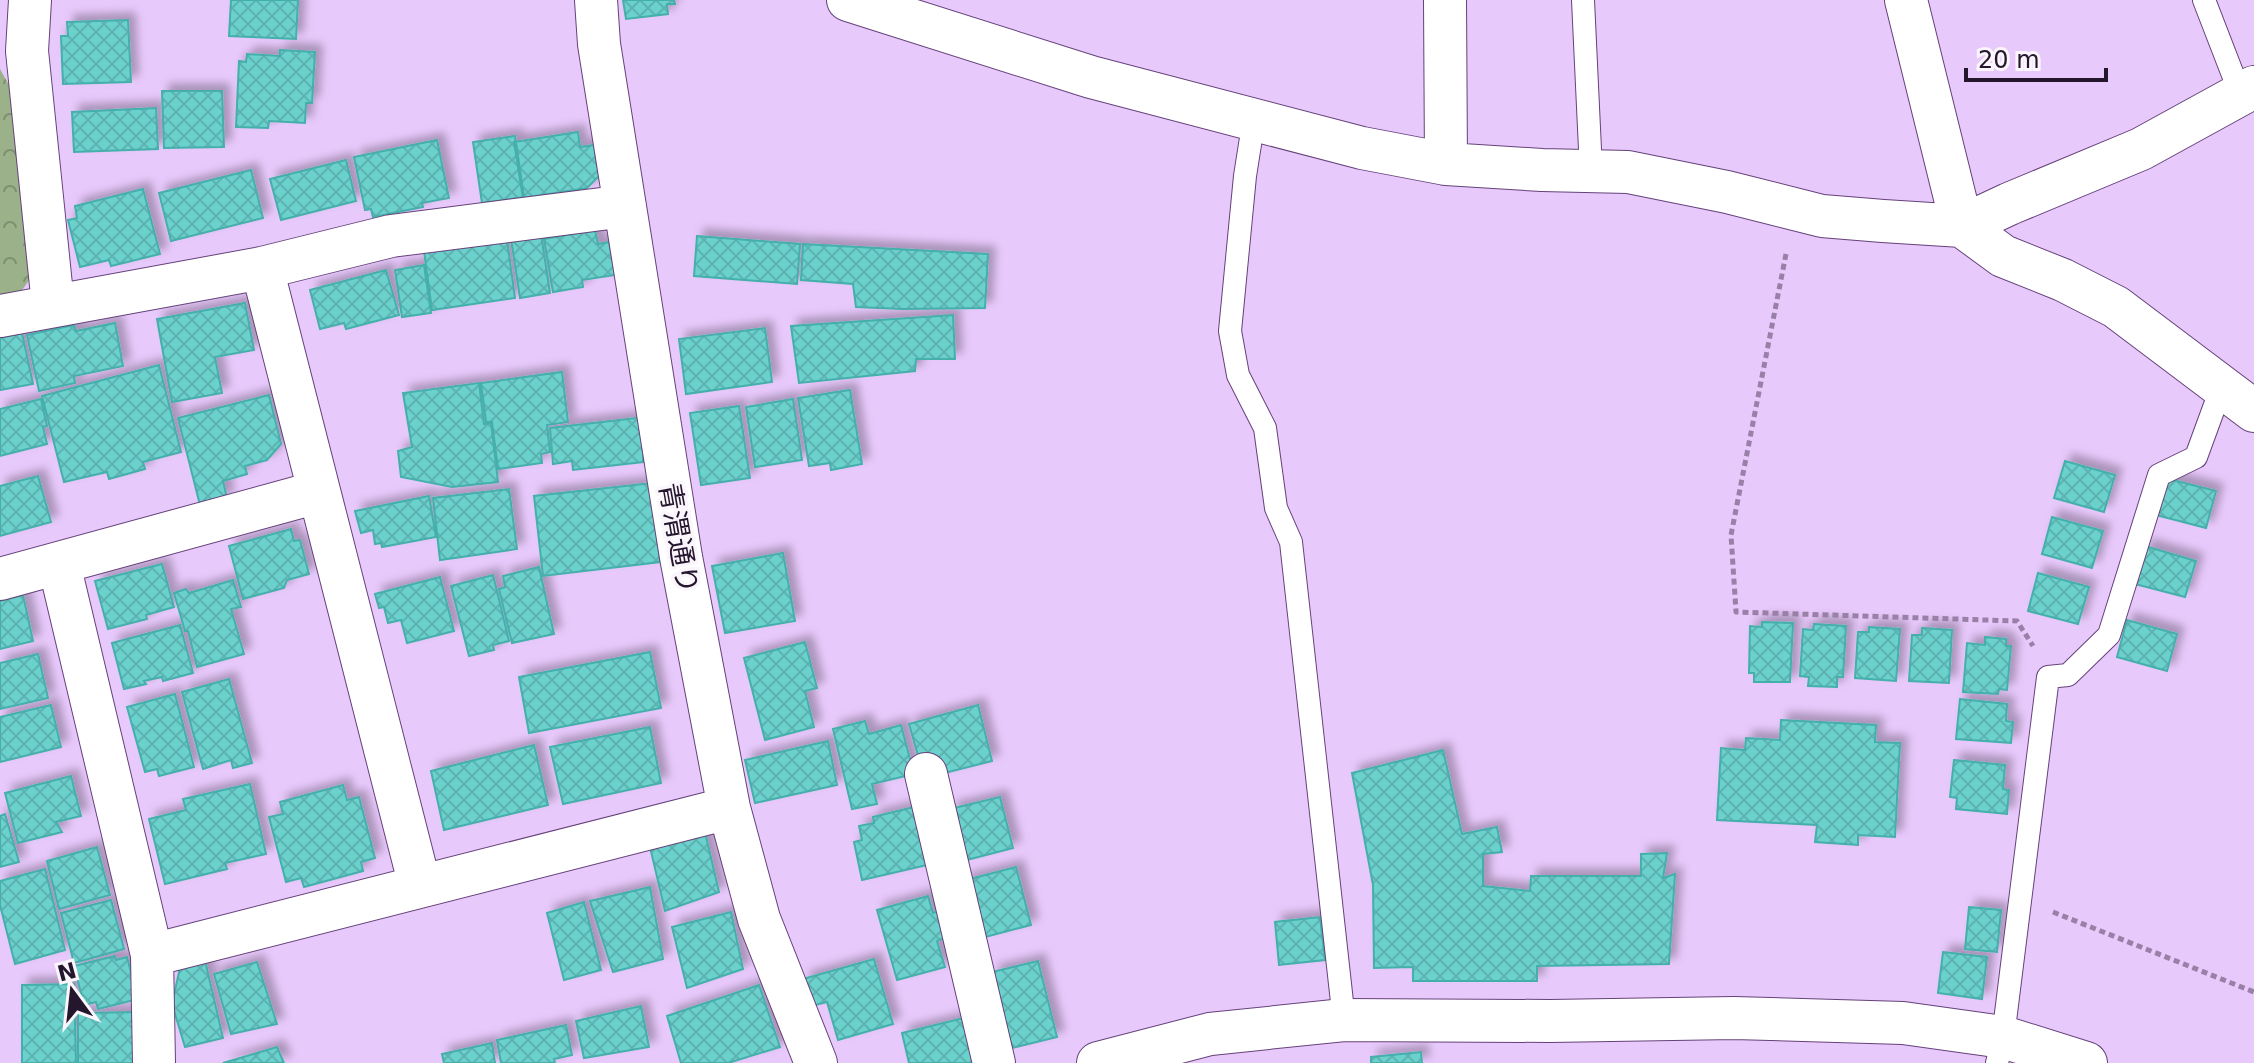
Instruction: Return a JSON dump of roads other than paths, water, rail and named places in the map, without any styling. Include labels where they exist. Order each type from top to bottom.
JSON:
[{"type":"street","points":[[30,0],[13,48],[53,305]]},
{"type":"street","name":"青渭通り","points":[[596,0],[599,44],[681,557],[729,808],[759,919],[816,1063]]},
{"type":"street","points":[[1445,0],[1446,164]]},
{"type":"street","points":[[1906,0],[1962,226],[2003,256],[2063,280],[2116,307],[2238,399]]},
{"type":"street","points":[[853,1],[1091,77],[1362,148],[1446,164],[1628,172],[1822,216],[1962,226],[2141,149],[2247,90]]},
{"type":"street","points":[[0,316],[262,268],[391,236],[625,206]]},
{"type":"street","points":[[262,268],[420,886]]},
{"type":"street","points":[[0,579],[318,492]]},
{"type":"street","points":[[59,564],[152,955],[154,1063]]},
{"type":"street","points":[[926,774],[994,1063]]},
{"type":"street","points":[[152,955],[729,808]]},
{"type":"street","points":[[1098,1063],[1210,1034],[1344,1020],[1734,1018],[1903,1023],[2000,1050],[2086,1063]]},
{"type":"lane","points":[[1583,0],[1591,171]]},
{"type":"lane","points":[[2204,0],[2247,90]]},
{"type":"lane","points":[[1254,119],[1245,176],[1230,331],[1238,375],[1265,428],[1276,508],[1291,542],[1344,1020]]},
{"type":"lane","points":[[2000,1050],[2048,677],[2068,675],[2109,635],[2159,475],[2196,457],[2238,399]]}]
